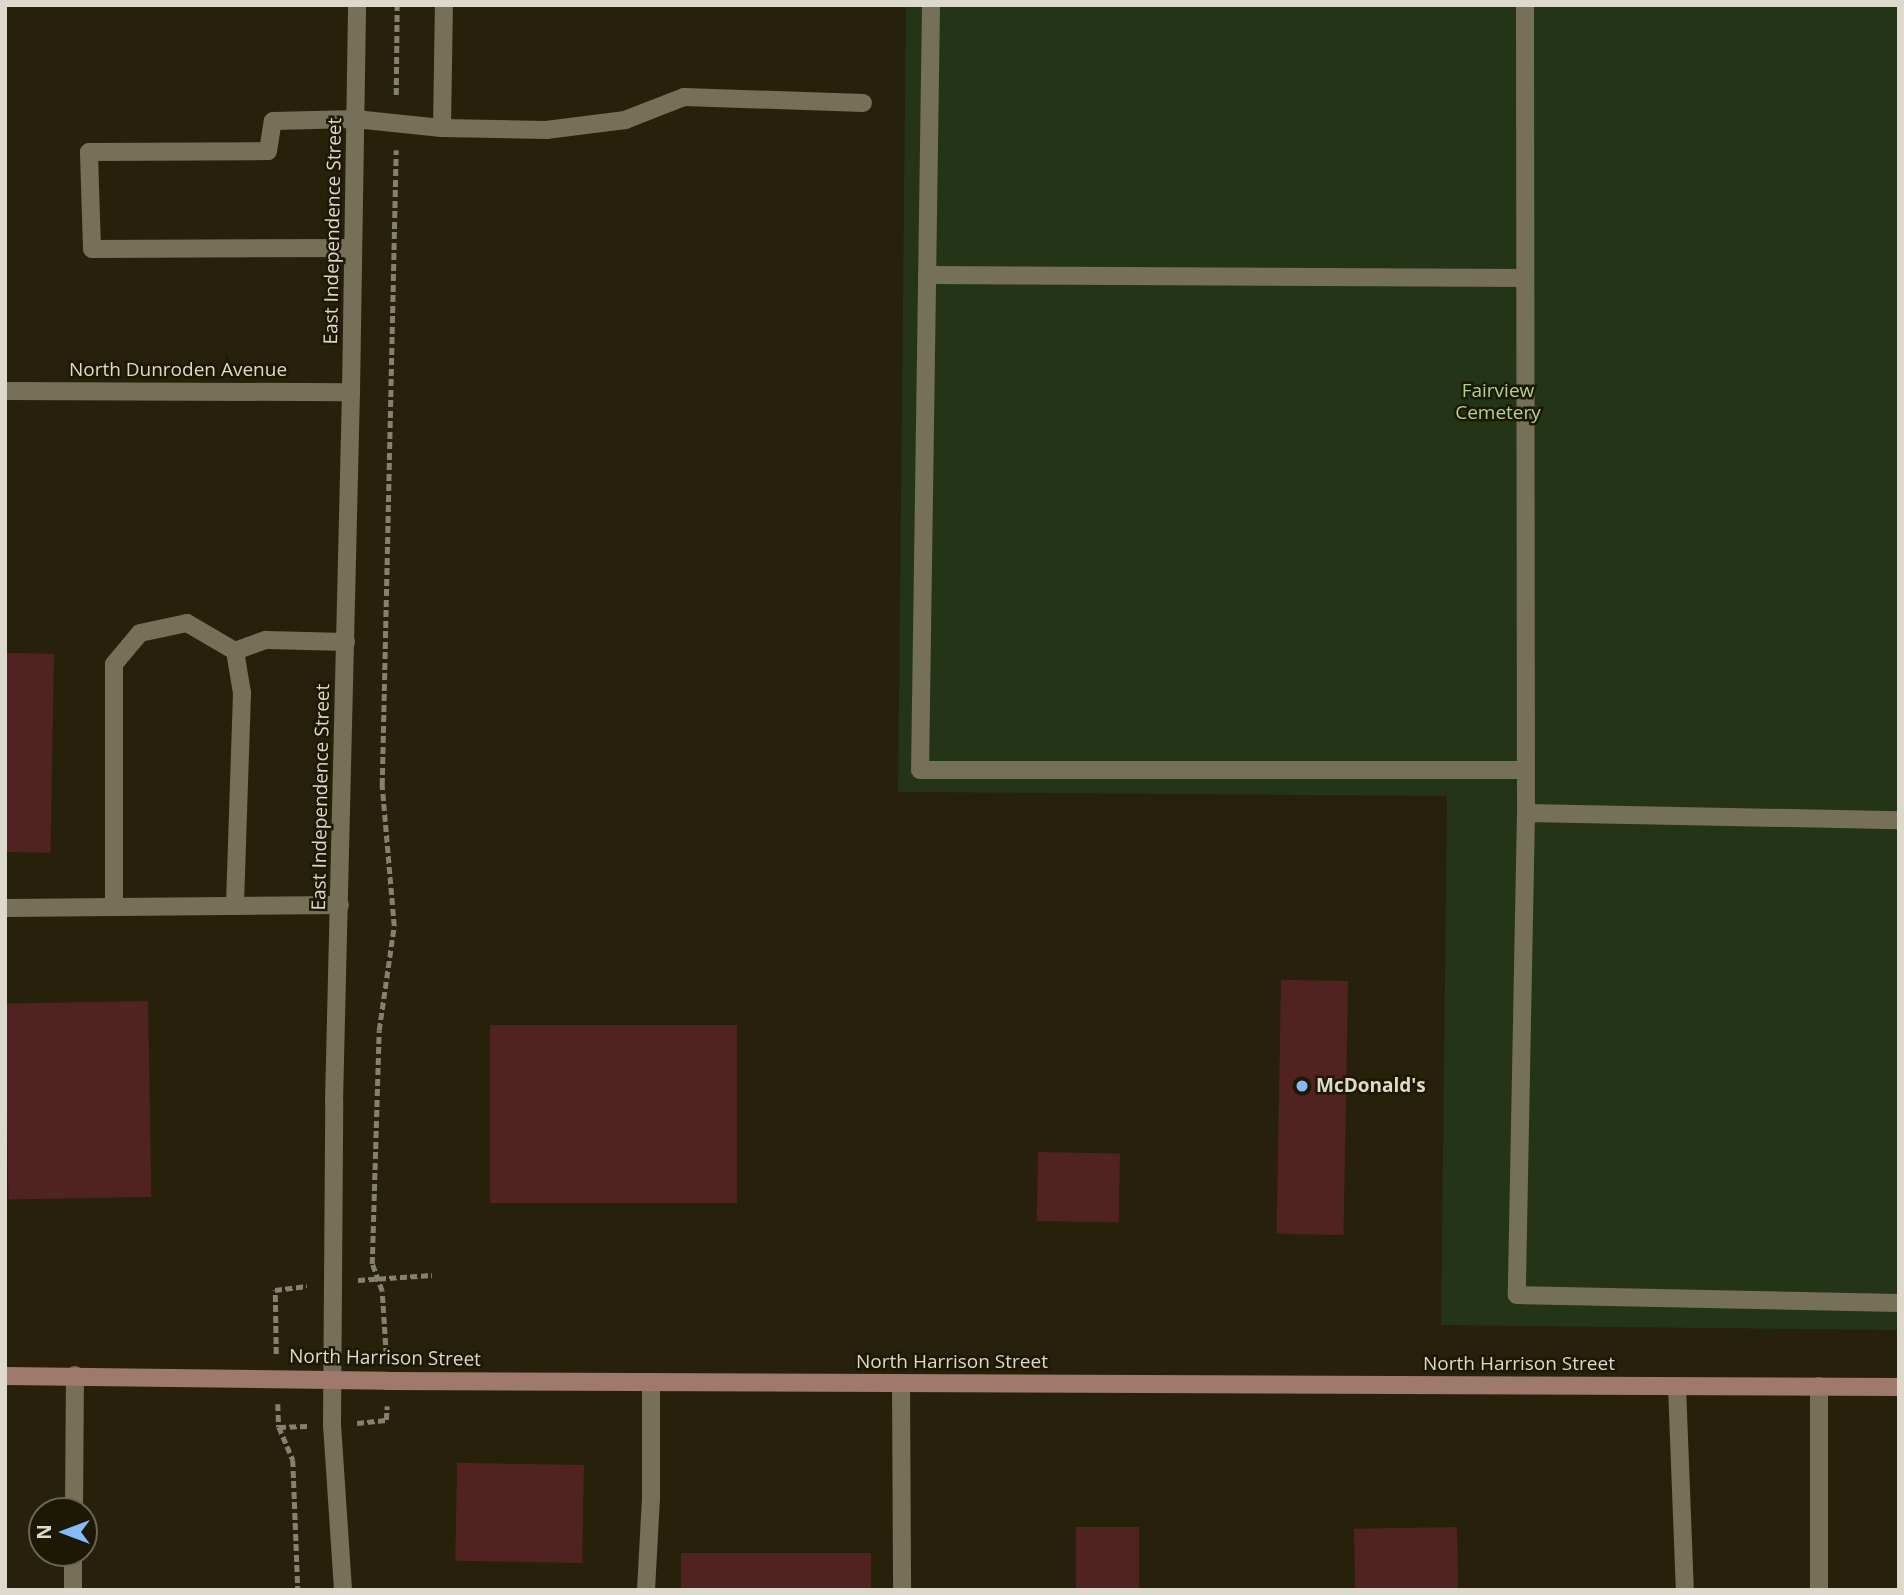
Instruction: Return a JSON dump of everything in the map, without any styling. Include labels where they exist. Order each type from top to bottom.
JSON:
[{"type":"main road","name":"North Harrison Street","points":[[5,1376],[387,1381],[1899,1387]]},
{"type":"street","name":"East Independence Street","points":[[343,1590],[332,1426],[334,1102],[346,642],[357,5]]},
{"type":"street","points":[[442,128],[444,5]]},
{"type":"street","points":[[931,5],[920,770],[1526,770]]},
{"type":"street","points":[[1525,5],[1526,813],[1517,1296],[1899,1303]]},
{"type":"street","points":[[353,248],[92,249],[89,152],[268,151],[273,121],[355,119],[442,128],[546,130],[625,120],[684,97],[863,103]]},
{"type":"street","points":[[927,275],[1525,278]]},
{"type":"street","name":"North Dunroden Avenue","points":[[5,391],[351,392]]},
{"type":"street","points":[[114,907],[114,664],[140,634],[187,623],[235,651],[266,640],[346,642]]},
{"type":"street","points":[[235,651],[242,693],[235,906]]},
{"type":"street","points":[[1526,813],[1899,820]]},
{"type":"street","points":[[5,908],[340,905]]},
{"type":"street","points":[[74,1497],[75,1375]]},
{"type":"street","points":[[646,1590],[651,1499],[651,1382]]},
{"type":"street","points":[[901,1383],[902,1590]]},
{"type":"street","points":[[1676,1386],[1685,1590]]},
{"type":"street","points":[[1819,1386],[1819,1590]]},
{"type":"street","points":[[73,1567],[73,1590]]},
{"type":"path","points":[[386,1420],[387,1381],[382,1292],[372,1264],[379,1030],[394,926],[382,785],[397,5]]},
{"type":"green space","name":"Fairview Cemetery","points":[[906,5],[1899,5],[1899,1330],[1441,1325],[1447,796],[898,792]]},
{"type":"building","points":[[5,653],[54,654],[51,853],[5,852]]},
{"type":"building","points":[[1281,980],[1348,981],[1344,1235],[1277,1234]]},
{"type":"building","points":[[148,1001],[151,1197],[8,1199],[5,1003]]},
{"type":"building","points":[[490,1025],[737,1025],[737,1203],[490,1203]]},
{"type":"building","points":[[1038,1152],[1120,1153],[1119,1222],[1037,1221]]},
{"type":"building","points":[[457,1463],[584,1465],[582,1563],[455,1561]]},
{"type":"building","points":[[1076,1527],[1139,1527],[1139,1590],[1076,1590]]},
{"type":"building","points":[[1457,1527],[1458,1590],[1355,1590],[1354,1529]]},
{"type":"building","points":[[681,1553],[871,1553],[871,1590],[681,1590]]},
{"type":"place","name":"McDonald's","points":[[1302,1086]]}]
